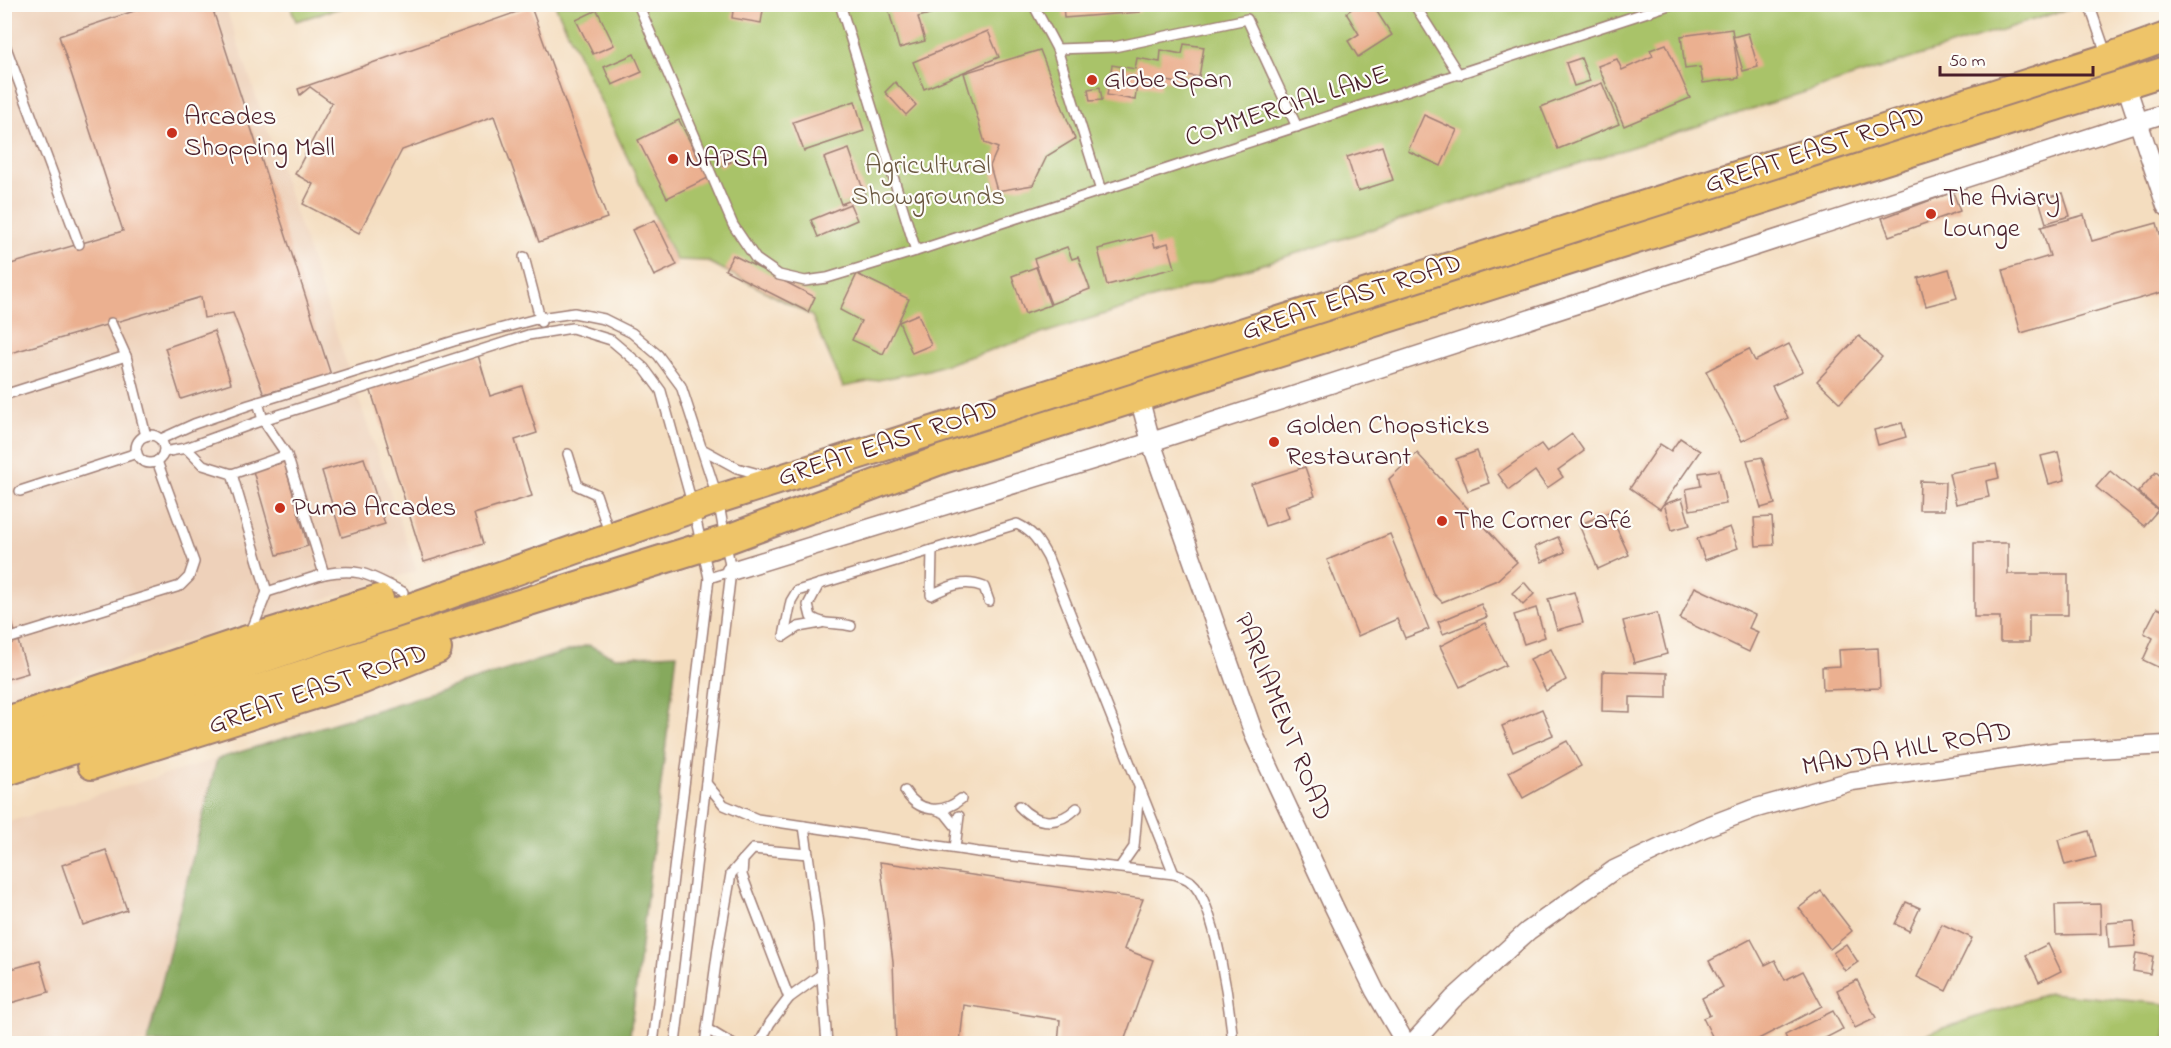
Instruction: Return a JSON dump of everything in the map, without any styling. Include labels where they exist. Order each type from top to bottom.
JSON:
[{"type":"main road","name":"GREAT EAST ROAD","points":[[4,747],[410,608],[705,503],[2108,58],[2166,37]]},
{"type":"main road","name":"GREAT EAST ROAD","points":[[4,772],[624,571],[714,544],[943,459],[2166,71]]},
{"type":"main road","name":"GREAT EAST ROAD","points":[[4,722],[244,641],[507,559],[538,561]]},
{"type":"main road","name":"GREAT EAST ROAD","points":[[4,793],[361,680],[593,590],[624,571]]},
{"type":"street","points":[[2126,85],[2166,206]]},
{"type":"street","points":[[731,571],[1150,442],[2166,113]]},
{"type":"street","name":"PARLIAMENT ROAD","points":[[1139,397],[1150,442],[1255,737],[1344,927],[1406,1044]]},
{"type":"street","name":"MANDA HILL ROAD","points":[[1412,1044],[1453,999],[1528,931],[1614,870],[1703,828],[1753,809],[1852,781],[2061,751],[2166,745]]},
{"type":"lane","name":"COMMERCIAL LANE","points":[[639,4],[733,225],[756,259],[779,275],[805,281],[827,278],[916,251],[1672,4]]},
{"type":"lane","points":[[840,4],[916,251]]},
{"type":"lane","points":[[1033,4],[1057,49],[1101,191]]},
{"type":"lane","points":[[1414,4],[1459,75]]},
{"type":"lane","points":[[2089,4],[2108,58]]},
{"type":"lane","points":[[1057,49],[1114,47],[1247,19],[1297,127]]},
{"type":"lane","points":[[4,42],[79,244]]},
{"type":"lane","points":[[524,257],[543,333]]},
{"type":"lane","points":[[160,440],[194,424],[258,402],[454,341],[540,318],[573,313],[604,320],[632,333],[658,355],[681,386],[702,449],[705,503],[714,544],[653,1044]]},
{"type":"lane","points":[[111,323],[126,356],[146,436]]},
{"type":"lane","points":[[164,452],[186,448],[263,420],[528,335],[572,328],[610,340],[644,368],[661,391],[705,503],[714,544],[731,571],[675,1044]]},
{"type":"lane","points":[[4,395],[126,356]]},
{"type":"lane","points":[[258,402],[263,420],[287,455],[324,574]]},
{"type":"lane","points":[[146,436],[155,436],[164,445],[164,452],[157,461],[145,462],[136,453],[139,441],[146,436]]},
{"type":"lane","points":[[186,448],[203,465],[232,474],[287,455]]},
{"type":"lane","points":[[702,449],[736,468],[780,479]]},
{"type":"lane","points":[[20,491],[136,453]]},
{"type":"lane","points":[[568,454],[578,486],[596,494],[610,536]]},
{"type":"lane","points":[[8,639],[180,586],[189,577],[194,562],[157,461]]},
{"type":"lane","points":[[232,474],[267,592],[251,631],[244,641]]},
{"type":"lane","points":[[851,626],[821,623],[798,627],[784,636],[791,601],[797,591],[1017,524],[1030,530],[1048,558],[1174,874]]},
{"type":"lane","points":[[932,550],[931,595],[950,586],[971,582],[984,587],[989,601]]},
{"type":"lane","points":[[267,592],[344,570],[360,571],[403,591]]},
{"type":"lane","points":[[709,578],[731,571]]},
{"type":"lane","points":[[819,584],[808,605],[811,617],[821,623]]},
{"type":"lane","points":[[706,783],[724,805],[757,819],[954,848],[1174,874],[1192,882],[1201,894],[1210,915],[1230,1010],[1233,1044]]},
{"type":"lane","points":[[1120,867],[1134,848],[1139,788]]},
{"type":"lane","points":[[905,790],[910,799],[919,805],[945,813],[957,828]]},
{"type":"lane","points":[[937,810],[946,808],[961,799]]},
{"type":"lane","points":[[1019,806],[1035,819],[1045,822],[1063,819],[1077,808]]},
{"type":"lane","points":[[954,848],[959,816]]},
{"type":"lane","points":[[804,826],[822,974],[827,1044]]},
{"type":"lane","points":[[705,1044],[731,874],[753,849],[808,854]]},
{"type":"lane","points":[[743,860],[742,875],[789,998]]},
{"type":"lane","points":[[759,1044],[770,1023],[789,998],[822,974]]},
{"type":"lane","points":[[707,1029],[732,1044]]},
{"type":"shaded area","points":[[5,5],[225,5],[417,571],[5,697]]},
{"type":"shaded area","points":[[217,759],[147,1043],[5,1044],[5,823]]},
{"type":"green space","points":[[290,4],[350,5],[296,21]]},
{"type":"green space","name":"Agricultural Showgrounds","points":[[555,5],[2080,5],[928,370],[843,387],[812,316],[707,261],[676,260]]},
{"type":"green space","points":[[588,645],[615,657],[677,654],[629,1043],[147,1043],[217,759]]},
{"type":"green space","points":[[2049,993],[2166,1004],[2166,1043],[1898,1043]]},
{"type":"building","name":"Arcades Shopping Mall","points":[[155,4],[211,4],[331,375],[264,394],[233,313],[204,318],[201,297],[4,355],[4,266],[123,231],[59,36]]},
{"type":"building","points":[[734,4],[764,4],[761,23],[732,18]]},
{"type":"building","points":[[887,4],[964,5],[918,17],[925,41],[899,48]]},
{"type":"building","points":[[1063,4],[1140,4],[1140,12],[1064,18]]},
{"type":"building","points":[[1359,4],[1372,4],[1392,35],[1358,57],[1348,41],[1359,34],[1346,13]]},
{"type":"building","points":[[531,7],[607,218],[539,242],[494,116],[402,150],[359,233],[303,204],[313,184],[295,174],[332,103],[310,87],[300,95],[298,89]]},
{"type":"building","points":[[597,10],[614,45],[593,54],[576,20]]},
{"type":"building","points":[[1732,29],[1739,78],[1703,83],[1700,67],[1685,69],[1681,36]]},
{"type":"building","points":[[988,31],[999,57],[924,89],[913,62]]},
{"type":"building","points":[[1748,33],[1758,67],[1743,71],[1733,37]]},
{"type":"building","points":[[1184,44],[1204,47],[1199,77],[1179,74],[1178,83],[1161,80],[1160,89],[1137,85],[1135,100],[1107,95],[1112,65],[1135,69],[1137,58],[1160,62],[1161,50],[1182,54]]},
{"type":"building","points":[[1666,44],[1690,98],[1624,126],[1598,66],[1617,59],[1622,70],[1653,56],[1650,50]]},
{"type":"building","points":[[1040,50],[1075,139],[1047,156],[1033,185],[997,191],[990,166],[998,148],[985,143],[964,73]]},
{"type":"building","points":[[634,54],[642,72],[612,85],[604,67]]},
{"type":"building","points":[[1581,58],[1590,81],[1574,86],[1566,63]]},
{"type":"building","points":[[895,82],[916,105],[906,115],[885,92]]},
{"type":"building","points":[[1602,83],[1619,124],[1558,149],[1541,107]]},
{"type":"building","points":[[1100,87],[1102,100],[1090,101],[1088,89]]},
{"type":"building","points":[[855,101],[864,131],[804,151],[793,122]]},
{"type":"building","points":[[1424,115],[1457,130],[1441,166],[1408,151]]},
{"type":"building","name":"NAPSA","points":[[679,120],[708,178],[667,198],[638,140]]},
{"type":"building","points":[[1382,146],[1393,180],[1358,191],[1347,157]]},
{"type":"building","points":[[724,147],[731,162],[719,167],[713,152]]},
{"type":"building","points":[[849,149],[865,195],[841,204],[824,158]]},
{"type":"building","points":[[1953,192],[1960,211],[1889,236],[1882,218]]},
{"type":"building","points":[[2063,193],[2070,216],[2046,223],[2039,200]]},
{"type":"building","points":[[850,204],[857,220],[818,237],[811,220]]},
{"type":"building","points":[[2084,215],[2092,241],[2157,223],[2166,255],[2166,291],[2021,333],[2003,270],[2050,256],[2041,227]]},
{"type":"building","points":[[655,220],[677,265],[654,276],[632,230]]},
{"type":"building","points":[[1152,235],[1155,247],[1168,243],[1175,268],[1107,285],[1098,249]]},
{"type":"building","points":[[1067,247],[1072,259],[1078,257],[1090,289],[1051,304],[1034,259]]},
{"type":"building","points":[[733,255],[815,297],[808,312],[725,270]]},
{"type":"building","points":[[1036,267],[1050,305],[1025,314],[1012,276]]},
{"type":"building","points":[[1949,269],[1957,298],[1926,306],[1918,278]]},
{"type":"building","points":[[857,274],[909,299],[883,354],[852,340],[861,321],[840,310]]},
{"type":"building","points":[[918,314],[931,345],[912,353],[899,322]]},
{"type":"building","points":[[214,331],[231,383],[181,399],[165,348]]},
{"type":"building","points":[[1859,336],[1882,357],[1840,403],[1817,381]]},
{"type":"building","points":[[1789,344],[1803,371],[1772,386],[1788,418],[1742,441],[1706,371],[1749,349],[1755,361]]},
{"type":"building","points":[[478,355],[490,396],[522,386],[537,433],[515,440],[532,496],[474,514],[483,544],[424,562],[370,388]]},
{"type":"building","points":[[1902,423],[1906,437],[1878,445],[1874,430]]},
{"type":"building","points":[[1572,434],[1584,451],[1558,470],[1563,477],[1547,488],[1535,471],[1509,490],[1498,474],[1541,444],[1547,452]]},
{"type":"building","points":[[1680,438],[1700,451],[1660,509],[1630,488],[1660,444],[1671,451]]},
{"type":"building","points":[[1477,451],[1489,483],[1468,491],[1456,459]]},
{"type":"building","points":[[2058,452],[2065,480],[2049,484],[2041,456]]},
{"type":"building","name":"The Corner Café","points":[[1417,453],[1517,562],[1497,580],[1442,602],[1434,594],[1389,479]]},
{"type":"building","points":[[1762,457],[1775,504],[1761,508],[1747,460]]},
{"type":"building","points":[[364,458],[385,524],[342,537],[322,471]]},
{"type":"building","name":"Puma Arcades","points":[[284,462],[308,546],[277,555],[253,471]]},
{"type":"building","points":[[1996,464],[1999,478],[1986,481],[1989,497],[1956,504],[1949,473]]},
{"type":"building","points":[[1305,467],[1315,496],[1285,506],[1289,518],[1265,526],[1251,484]]},
{"type":"building","points":[[1719,470],[1726,504],[1690,510],[1686,489],[1701,486],[1699,473]]},
{"type":"building","points":[[2110,471],[2158,510],[2144,526],[2096,487]]},
{"type":"building","points":[[2156,472],[2166,481],[2166,501],[2159,510],[2138,492]]},
{"type":"building","points":[[1920,481],[1945,482],[1944,510],[1919,510]]},
{"type":"building","points":[[1682,498],[1690,525],[1672,530],[1664,504]]},
{"type":"building","points":[[1609,512],[1629,555],[1598,569],[1579,525]]},
{"type":"building","points":[[1772,517],[1774,545],[1756,546],[1754,518]]},
{"type":"building","points":[[1730,527],[1738,548],[1705,560],[1697,539]]},
{"type":"building","points":[[1390,534],[1429,629],[1405,638],[1397,619],[1358,636],[1327,560]]},
{"type":"building","points":[[1558,537],[1565,552],[1542,562],[1535,547]]},
{"type":"building","points":[[1974,543],[2008,543],[2008,574],[2068,574],[2068,615],[2029,615],[2029,642],[2000,642],[2000,617],[1974,617]]},
{"type":"building","points":[[1524,582],[1534,594],[1523,605],[1512,593]]},
{"type":"building","points":[[1695,587],[1755,615],[1749,628],[1758,632],[1749,652],[1680,619]]},
{"type":"building","points":[[1574,592],[1583,623],[1557,630],[1548,599]]},
{"type":"building","points":[[4,601],[28,673],[4,680]]},
{"type":"building","points":[[1481,604],[1487,617],[1443,634],[1438,622]]},
{"type":"building","points":[[1536,608],[1545,637],[1524,644],[1514,615]]},
{"type":"building","points":[[2157,608],[2166,612],[2166,671],[2143,660],[2153,638],[2144,633]]},
{"type":"building","points":[[1657,613],[1667,654],[1634,663],[1623,621]]},
{"type":"building","points":[[1485,623],[1506,665],[1460,687],[1440,646]]},
{"type":"building","points":[[1878,648],[1880,688],[1823,690],[1822,667],[1840,666],[1839,650]]},
{"type":"building","points":[[1551,649],[1566,680],[1546,691],[1530,659]]},
{"type":"building","points":[[1603,671],[1667,673],[1667,698],[1630,697],[1630,712],[1602,711]]},
{"type":"building","points":[[1542,709],[1553,735],[1513,752],[1502,726]]},
{"type":"building","points":[[1567,741],[1581,766],[1523,798],[1509,772]]},
{"type":"building","points":[[2089,831],[2096,857],[2065,865],[2058,840]]},
{"type":"building","points":[[106,850],[127,910],[83,925],[62,865]]},
{"type":"building","points":[[880,862],[1143,899],[1124,949],[1153,960],[1123,1044],[1058,1044],[1060,1020],[964,1005],[960,1042],[964,1044],[896,1044],[893,961]]},
{"type":"building","points":[[1821,891],[1852,931],[1830,949],[1799,908]]},
{"type":"building","points":[[1906,902],[1920,908],[1909,931],[1895,924]]},
{"type":"building","points":[[2100,904],[2101,934],[2056,935],[2055,905]]},
{"type":"building","points":[[2134,921],[2136,946],[2109,948],[2107,923]]},
{"type":"building","points":[[1942,924],[1972,938],[1946,991],[1917,977]]},
{"type":"building","points":[[1751,939],[1765,965],[1775,960],[1785,980],[1803,971],[1822,1006],[1749,1044],[1716,1044],[1703,1018],[1710,1015],[1702,998],[1723,987],[1709,961]]},
{"type":"building","points":[[1846,944],[1858,962],[1845,971],[1833,953]]},
{"type":"building","points":[[2048,944],[2061,971],[2039,982],[2026,955]]},
{"type":"building","points":[[2136,953],[2153,956],[2150,974],[2133,971]]},
{"type":"building","points":[[40,961],[49,992],[4,1005],[4,971]]},
{"type":"building","points":[[1857,980],[1876,1018],[1855,1028],[1837,990]]},
{"type":"building","points":[[1833,1011],[1843,1029],[1814,1044],[1789,1044],[1785,1035]]},
{"type":"place","name":"Globe Span","points":[[1092,80]]},
{"type":"place","name":"Arcades Shopping Mall","points":[[172,133]]},
{"type":"place","name":"NAPSA","points":[[673,159]]},
{"type":"place","name":"The Aviary Lounge","points":[[1931,214]]},
{"type":"place","name":"Golden Chopsticks Restaurant","points":[[1274,442]]},
{"type":"place","name":"Puma Arcades","points":[[280,508]]},
{"type":"place","name":"The Corner Café","points":[[1442,521]]}]
